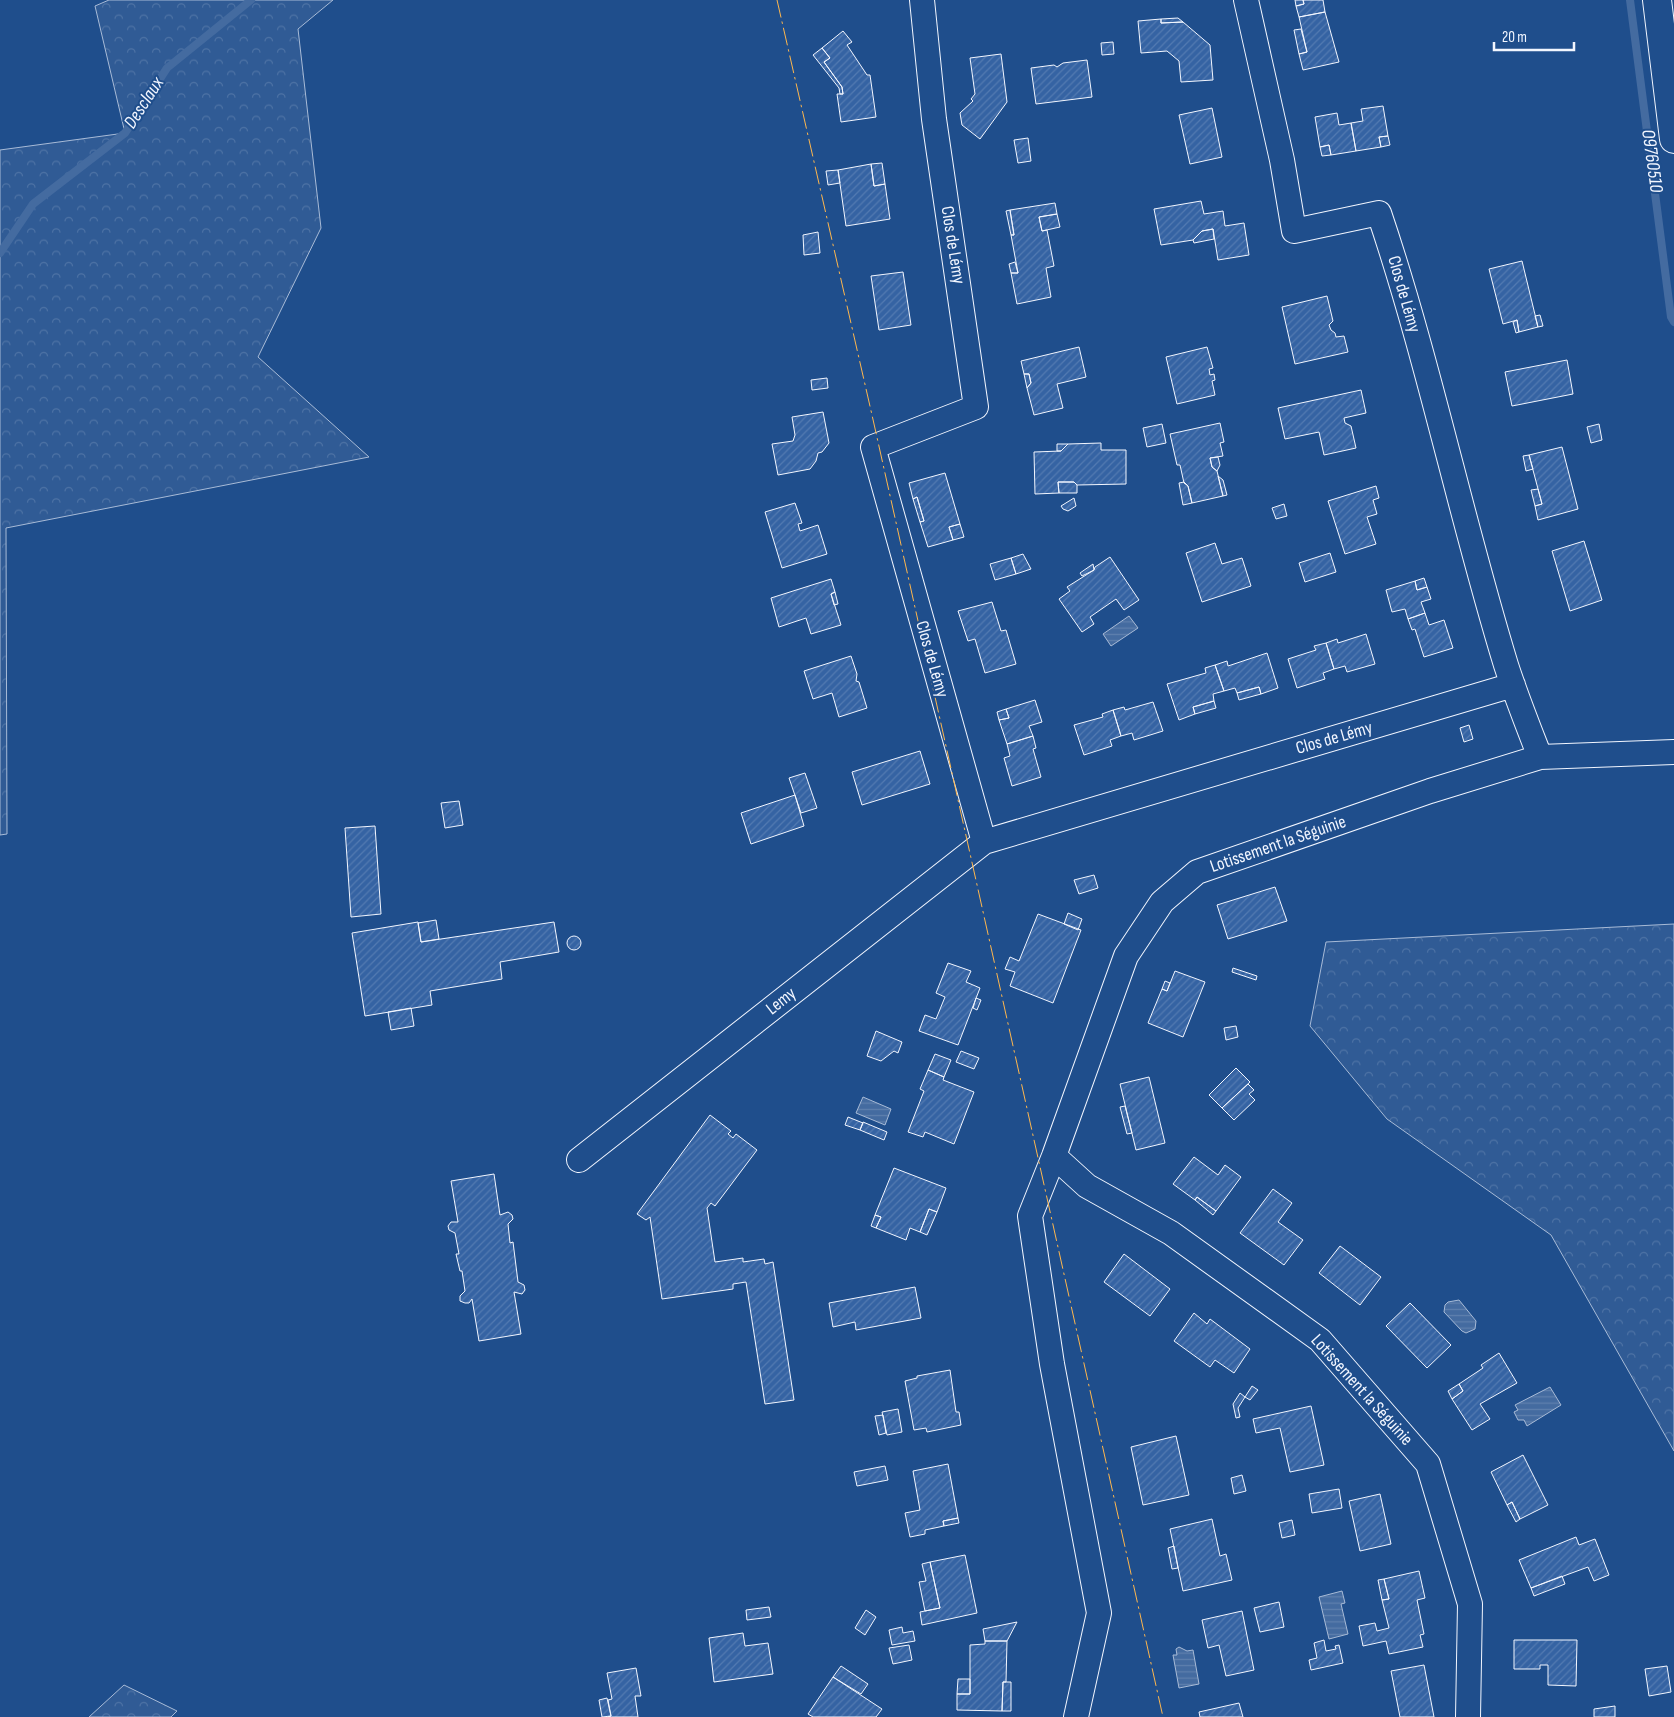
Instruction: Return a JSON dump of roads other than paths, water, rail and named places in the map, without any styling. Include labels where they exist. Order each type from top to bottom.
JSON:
[{"type":"street","name":"Clos de Lémy","points":[[922,0],[934,119],[976,407],[873,447],[984,842],[1513,686]]},
{"type":"street","name":"Clos de Lémy","points":[[1246,0],[1282,160],[1294,231],[1378,213],[1404,292],[1452,474],[1513,686],[1540,757]]},
{"type":"street","points":[[1657,0],[1674,139]]},
{"type":"street","name":"Lotissement la Séguinie","points":[[1076,1717],[1099,1613],[1052,1364],[1030,1216],[1054,1156],[1126,956],[1162,902],[1197,872],[1430,791],[1540,757],[1674,752]]},
{"type":"street","name":"Lemy","points":[[579,1160],[984,842]]},
{"type":"street","name":"Lotissement la Séguinie","points":[[1054,1156],[1087,1186],[1171,1232],[1320,1340],[1428,1464],[1470,1604],[1468,1717]]},
{"type":"waterway","name":"Desclaux","points":[[0,253],[33,204],[125,133],[167,68],[251,0]]},
{"type":"waterway","name":"O9760510","points":[[1630,0],[1671,317],[1674,322]]}]
